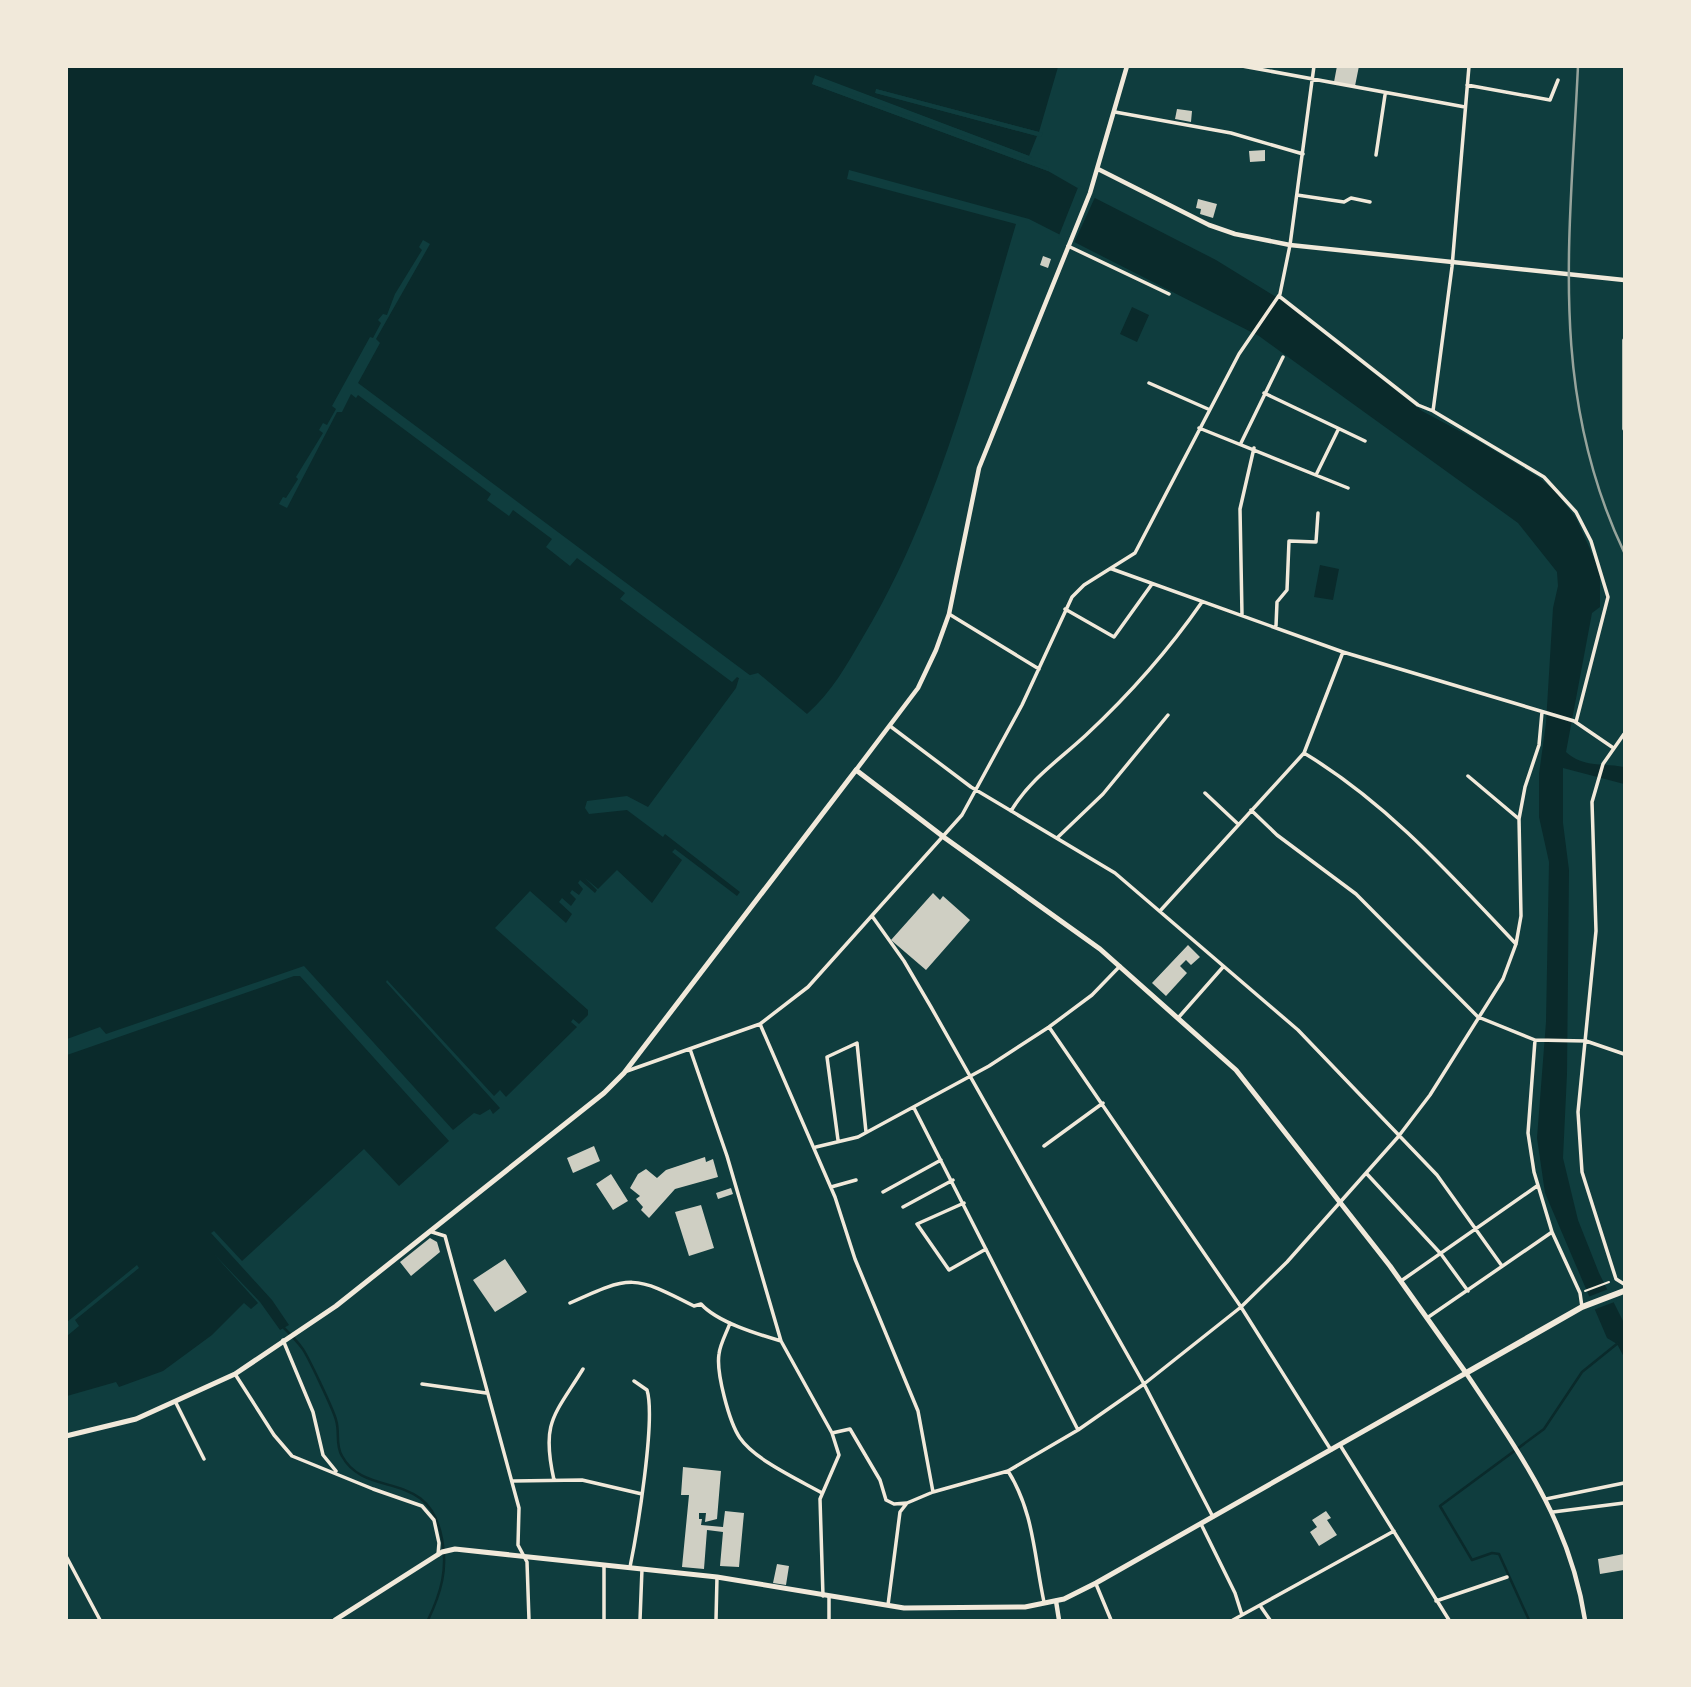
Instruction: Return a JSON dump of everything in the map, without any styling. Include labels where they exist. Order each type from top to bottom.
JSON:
[{"type":"highway","points":[[1466,1373],[1582,1307],[1625,1291]]},
{"type":"main road","points":[[66,1436],[136,1419],[176,1404],[235,1374],[336,1306],[523,1159],[624,1073],[856,770],[1120,966],[1179,1017],[1247,1082],[1401,1281],[1466,1373],[1096,1583],[1045,1604],[965,1609],[888,1607],[717,1577],[478,1550],[442,1552],[335,1620]]},
{"type":"street","points":[[856,770],[926,673],[949,614],[979,468],[1090,193],[1127,66]]},
{"type":"street","points":[[1242,66],[1465,107]]},
{"type":"street","points":[[624,1073],[760,1024],[808,987],[945,838],[977,789],[1039,669],[1065,608],[1075,592],[1135,553],[1251,333],[1278,297],[1290,245],[1314,66]]},
{"type":"street","points":[[1433,411],[1452,261],[1469,66]]},
{"type":"street","points":[[1467,85],[1550,100],[1558,80]]},
{"type":"street","points":[[1376,155],[1385,94]]},
{"type":"street","points":[[1115,112],[1231,133],[1303,154]]},
{"type":"street","points":[[1098,169],[1209,225],[1236,234],[1290,245],[1625,279]]},
{"type":"street","points":[[1297,195],[1344,202],[1351,198],[1370,202]]},
{"type":"street","points":[[1069,244],[1169,295]]},
{"type":"street","points":[[1278,297],[1419,405],[1544,477],[1576,512],[1586,530],[1608,597],[1575,722]]},
{"type":"street","points":[[1625,340],[1625,429]]},
{"type":"street","points":[[1241,443],[1283,357]]},
{"type":"street","points":[[1149,383],[1209,410]]},
{"type":"street","points":[[1264,393],[1365,441]]},
{"type":"street","points":[[1199,428],[1348,488]]},
{"type":"street","points":[[1316,475],[1338,430]]},
{"type":"street","points":[[1242,615],[1240,509],[1254,448]]},
{"type":"street","points":[[1276,626],[1277,602],[1287,590],[1289,541],[1316,542],[1318,513]]},
{"type":"street","points":[[1111,569],[1343,652],[1575,722],[1612,747]]},
{"type":"street","points":[[1065,608],[1114,637],[1152,584]]},
{"type":"street","points":[[1011,812],[1027,786],[1084,737],[1160,660],[1202,602]]},
{"type":"street","points":[[949,614],[1039,669]]},
{"type":"street","points":[[1160,911],[1304,752],[1343,652]]},
{"type":"street","points":[[832,1433],[850,1429],[880,1480],[886,1500],[894,1504],[907,1503],[933,1492],[1008,1471],[1078,1430],[1144,1384],[1241,1307],[1287,1262],[1398,1137],[1430,1095],[1503,979],[1516,944],[1521,916],[1519,819],[1525,787],[1539,745],[1544,713]]},
{"type":"street","points":[[1057,838],[1103,794],[1168,715]]},
{"type":"street","points":[[890,726],[1011,812],[1115,873],[1298,1030],[1437,1175],[1502,1266]]},
{"type":"street","points":[[1625,734],[1612,747],[1598,777],[1591,832],[1596,931],[1578,1112],[1582,1172],[1616,1279],[1625,1284]]},
{"type":"street","points":[[1304,752],[1346,778],[1401,825],[1516,944]]},
{"type":"street","points":[[1468,776],[1519,819]]},
{"type":"street","points":[[1205,793],[1238,824]]},
{"type":"street","points":[[1251,810],[1277,835],[1356,894],[1478,1017],[1535,1040],[1586,1041],[1625,1054]]},
{"type":"street","points":[[872,916],[904,961],[970,1076],[1144,1384],[1214,1517]]},
{"type":"street","points":[[815,1148],[866,1132],[970,1076],[1049,1027],[1091,995],[1120,966]]},
{"type":"street","points":[[1179,1017],[1223,967]]},
{"type":"street","points":[[760,1024],[831,1187],[855,1259],[918,1411],[933,1492]]},
{"type":"street","points":[[1049,1027],[1241,1307],[1331,1450]]},
{"type":"street","points":[[1535,1040],[1528,1133],[1537,1186],[1552,1232],[1580,1293],[1582,1307]]},
{"type":"street","points":[[838,1140],[827,1057],[857,1043],[866,1132]]},
{"type":"street","points":[[690,1049],[727,1156],[781,1341],[832,1433],[839,1455],[822,1493],[829,1620]]},
{"type":"street","points":[[1044,1146],[1103,1103]]},
{"type":"street","points":[[914,1108],[1078,1430]]},
{"type":"street","points":[[883,1192],[941,1160]]},
{"type":"street","points":[[1367,1174],[1441,1254],[1468,1292]]},
{"type":"street","points":[[831,1187],[856,1180]]},
{"type":"street","points":[[903,1207],[953,1180]]},
{"type":"street","points":[[1401,1281],[1537,1186]]},
{"type":"street","points":[[964,1203],[916,1224],[949,1270],[986,1249]]},
{"type":"street","points":[[430,1231],[445,1236],[519,1508],[518,1545],[525,1556],[529,1620]]},
{"type":"street","points":[[1427,1318],[1552,1232]]},
{"type":"street","points":[[570,1303],[605,1287],[636,1281],[694,1306],[701,1304],[708,1312],[730,1323],[781,1341]]},
{"type":"street","points":[[730,1323],[719,1354],[720,1371],[729,1410],[740,1439],[763,1458],[822,1493]]},
{"type":"street","points":[[284,1339],[313,1412],[324,1455],[337,1473]]},
{"type":"street","points":[[554,1480],[548,1454],[548,1431],[553,1416],[583,1369]]},
{"type":"street","points":[[1466,1373],[1519,1450],[1553,1512],[1576,1570],[1585,1620]]},
{"type":"street","points":[[235,1374],[274,1435],[292,1455],[422,1506],[434,1520],[442,1552]]},
{"type":"street","points":[[630,1567],[642,1494],[649,1396],[647,1390],[634,1381]]},
{"type":"street","points":[[422,1384],[486,1393]]},
{"type":"street","points":[[176,1404],[204,1459]]},
{"type":"street","points":[[1340,1445],[1449,1620]]},
{"type":"street","points":[[1008,1471],[1026,1503],[1033,1528],[1045,1604]]},
{"type":"street","points":[[512,1481],[582,1480],[642,1494]]},
{"type":"street","points":[[1546,1499],[1625,1483]]},
{"type":"street","points":[[888,1607],[900,1512],[907,1503]]},
{"type":"street","points":[[1553,1512],[1625,1503]]},
{"type":"street","points":[[1201,1524],[1242,1615]]},
{"type":"street","points":[[1233,1620],[1261,1607],[1394,1531]]},
{"type":"street","points":[[66,1556],[100,1620]]},
{"type":"street","points":[[604,1564],[604,1620]]},
{"type":"street","points":[[640,1620],[642,1569]]},
{"type":"street","points":[[716,1620],[717,1577]]},
{"type":"street","points":[[1436,1601],[1507,1577]]},
{"type":"street","points":[[1096,1583],[1111,1620]]},
{"type":"street","points":[[1056,1601],[1059,1620]]},
{"type":"street","points":[[1261,1607],[1270,1620]]},
{"type":"path","points":[[1582,1292],[1610,1281]]},
{"type":"water","points":[[66,67],[1058,67],[1039,132],[876,89],[876,93],[1037,136],[1029,156],[816,76],[812,84],[1048,171],[1216,260],[1281,300],[1422,411],[1538,477],[1556,492],[1576,518],[1600,571],[1600,607],[1592,613],[1566,752],[1587,763],[1624,767],[1624,784],[1563,768],[1563,823],[1569,870],[1567,1074],[1563,1158],[1578,1220],[1599,1273],[1624,1323],[1624,1357],[1617,1344],[1607,1338],[1545,1193],[1537,1138],[1546,1022],[1549,862],[1539,817],[1539,774],[1546,723],[1557,572],[1518,523],[1259,336],[1029,219],[849,170],[847,179],[1016,224],[969,383],[934,488],[890,589],[831,688],[807,714],[758,673],[739,678],[736,688],[648,807],[627,796],[587,801],[585,808],[589,814],[627,810],[663,837],[665,834],[740,892],[737,896],[675,849],[672,852],[682,860],[652,903],[617,870],[598,889],[585,878],[597,890],[595,893],[580,880],[578,883],[583,889],[579,895],[572,890],[570,893],[576,899],[571,906],[562,898],[559,902],[572,914],[566,923],[530,891],[495,928],[588,1010],[588,1015],[579,1024],[573,1019],[571,1022],[577,1027],[506,1097],[500,1090],[494,1096],[387,980],[500,1108],[493,1114],[490,1109],[480,1115],[474,1113],[453,1130],[304,966],[106,1034],[100,1027],[67,1039]]},
{"type":"water","points":[[1132,307],[1149,315],[1137,342],[1120,334]]},
{"type":"water","points":[[1320,565],[1339,569],[1333,600],[1314,597]]},
{"type":"water","points":[[300,976],[449,1141],[399,1186],[364,1149],[242,1261],[214,1231],[211,1233],[272,1300],[289,1325],[280,1330],[260,1302],[214,1254],[258,1303],[251,1309],[244,1303],[212,1335],[163,1371],[119,1387],[116,1382],[67,1396],[67,1336],[79,1326],[75,1320],[139,1268],[137,1265],[67,1322],[67,1055]]},
{"type":"pier","points":[[815,75],[1032,157],[1028,159],[816,82],[1049,167],[1048,171],[812,84]]},
{"type":"pier","points":[[876,89],[1043,133],[1041,137],[875,93]]},
{"type":"pier","points":[[1079,185],[1096,195],[1074,243],[1058,238]]},
{"type":"pier","points":[[423,240],[430,244],[376,339],[380,343],[358,383],[755,679],[742,680],[737,677],[732,682],[620,599],[625,593],[577,558],[570,566],[546,547],[552,539],[513,510],[509,516],[487,500],[491,494],[358,395],[356,398],[351,394],[342,412],[337,412],[287,508],[279,504],[298,479],[296,477],[323,433],[319,430],[323,423],[327,425],[336,409],[332,406],[370,337],[373,338],[381,323],[378,320],[383,314],[387,315],[395,294],[422,250],[419,247]]},
{"type":"pier","points":[[1611,1288],[1617,1301],[1593,1310],[1588,1297]]},
{"type":"building","points":[[1337,66],[1359,66],[1355,86],[1334,82]]},
{"type":"building","points":[[1177,109],[1192,111],[1191,122],[1175,119]]},
{"type":"building","points":[[1265,150],[1265,161],[1250,162],[1249,151]]},
{"type":"building","points":[[1198,199],[1217,204],[1213,218],[1200,214],[1201,209],[1196,208]]},
{"type":"building","points":[[1043,256],[1051,259],[1048,268],[1040,265]]},
{"type":"building","points":[[933,893],[940,900],[943,896],[970,920],[926,970],[891,940]]},
{"type":"building","points":[[1188,945],[1200,957],[1191,965],[1186,960],[1180,966],[1187,973],[1166,996],[1152,983]]},
{"type":"building","points":[[594,1146],[600,1161],[573,1173],[567,1158]]},
{"type":"building","points":[[705,1157],[706,1162],[713,1159],[718,1177],[675,1189],[649,1218],[641,1210],[643,1207],[636,1199],[640,1196],[630,1188],[638,1174],[646,1169],[657,1178],[666,1170]]},
{"type":"building","points":[[611,1174],[628,1201],[613,1210],[596,1184]]},
{"type":"building","points":[[731,1188],[733,1194],[718,1199],[716,1193]]},
{"type":"building","points":[[701,1205],[714,1248],[689,1256],[675,1212]]},
{"type":"building","points":[[430,1238],[437,1242],[440,1252],[411,1276],[400,1262]]},
{"type":"building","points":[[505,1259],[527,1292],[495,1312],[473,1280]]},
{"type":"building","points":[[683,1467],[721,1471],[717,1519],[705,1522],[706,1513],[699,1513],[699,1519],[702,1519],[701,1525],[723,1527],[725,1511],[744,1513],[739,1567],[720,1566],[723,1532],[707,1530],[704,1569],[682,1567],[689,1495],[681,1495]]},
{"type":"building","points":[[1326,1511],[1331,1518],[1327,1520],[1337,1535],[1319,1546],[1310,1532],[1317,1527],[1312,1520]]},
{"type":"building","points":[[1624,1554],[1624,1570],[1600,1574],[1598,1559]]},
{"type":"building","points":[[777,1564],[789,1566],[786,1585],[773,1583]]},
{"type":"waterway","points":[[284,1328],[305,1352],[326,1395],[336,1420],[342,1456],[353,1469],[366,1477],[411,1493],[424,1502],[435,1517],[444,1550],[444,1571],[437,1600],[428,1620]]},
{"type":"waterway","points":[[1529,1620],[1499,1554],[1492,1553],[1472,1560],[1440,1506],[1544,1429],[1582,1372],[1618,1343]]},
{"type":"railway","points":[[1578,66],[1569,253],[1574,373],[1584,433],[1600,492],[1624,552]]}]
